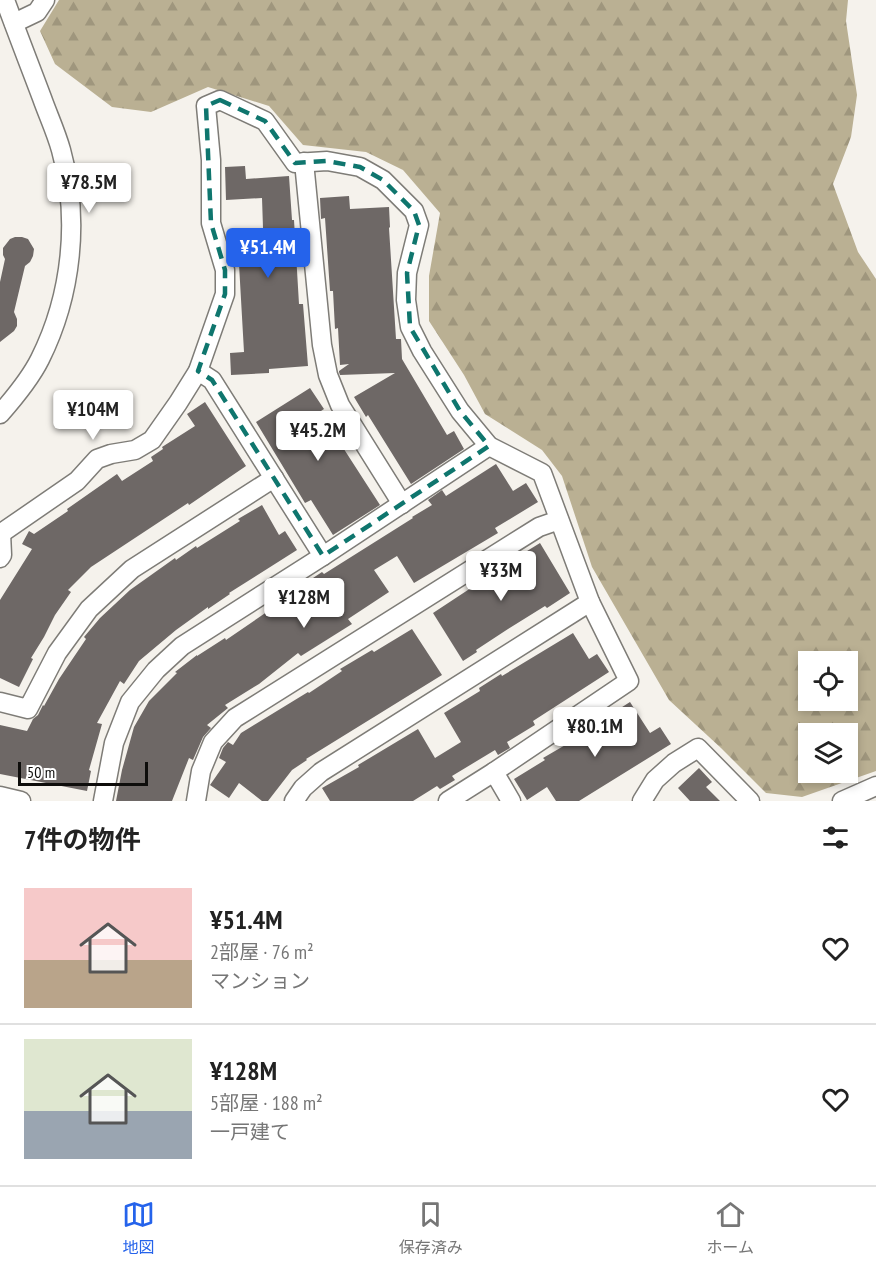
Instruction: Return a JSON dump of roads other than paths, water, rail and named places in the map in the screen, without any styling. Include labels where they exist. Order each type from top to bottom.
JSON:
[{"type":"street","points":[[0,414],[40,360],[58,315],[68,270],[72,223],[68,184],[61,150],[5,0]]},
{"type":"street","points":[[14,23],[37,12],[45,0]]},
{"type":"street","points":[[0,558],[2,555],[1,533],[77,482],[98,459],[135,450],[152,440],[198,370],[225,294],[225,270],[211,223],[211,160],[206,106],[220,100],[266,122],[295,163],[327,161],[360,167],[383,180],[414,211],[419,225],[407,273],[406,300],[410,327],[422,351],[460,411],[489,447],[542,473],[590,602],[629,681],[448,801]]},
{"type":"street","points":[[304,162],[322,345],[328,375],[340,405],[402,504]]},
{"type":"street","points":[[198,370],[212,380],[323,556]]},
{"type":"street","points":[[103,801],[114,743],[130,702],[156,670],[182,646],[489,447]]},
{"type":"street","points":[[0,702],[28,709],[57,653],[89,609],[132,569],[274,478]]},
{"type":"street","points":[[196,801],[201,771],[213,742],[235,718],[539,527],[560,520]]},
{"type":"street","points":[[294,801],[303,788],[321,772],[590,602]]},
{"type":"street","points":[[642,801],[655,780],[674,763],[698,748],[750,801]]},
{"type":"street","points":[[494,772],[511,801]]},
{"type":"street","points":[[842,801],[876,786]]},
{"type":"street","points":[[0,796],[21,801]]}]
